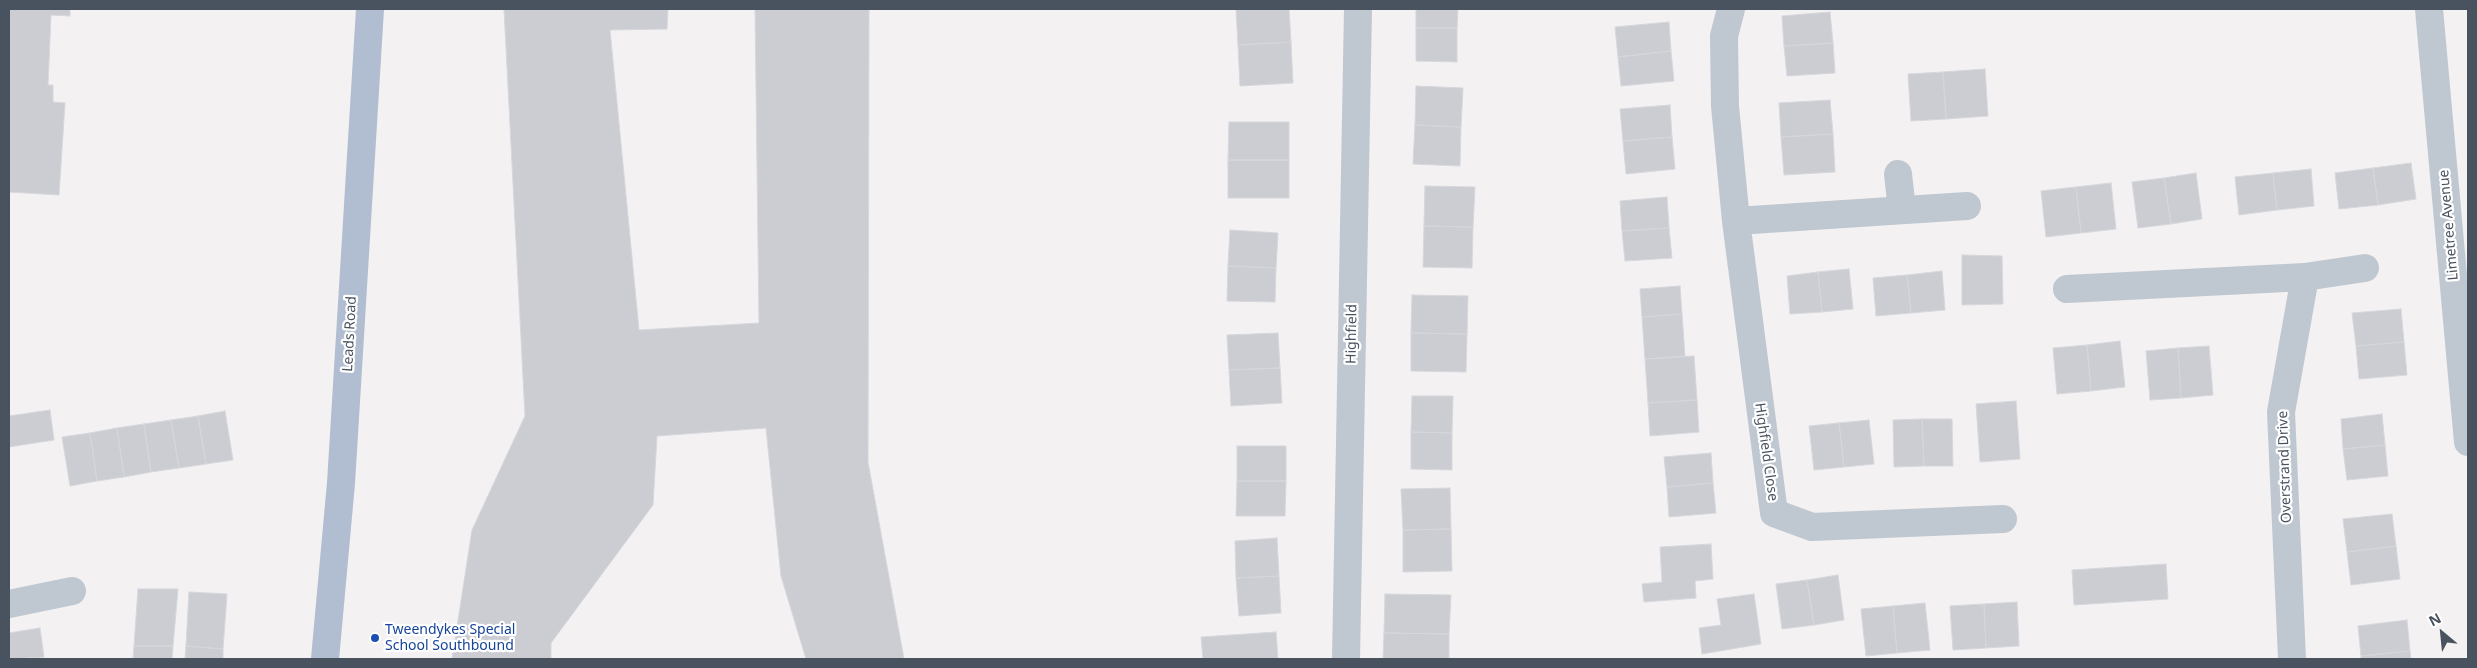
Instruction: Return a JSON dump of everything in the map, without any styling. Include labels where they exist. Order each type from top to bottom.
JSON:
[{"type":"main road","name":"Leads Road","points":[[325,659],[341,483],[370,9]]},
{"type":"street","name":"Highfield","points":[[1346,659],[1358,9]]},
{"type":"street","name":"Highfield Close","points":[[1732,9],[1724,36],[1725,106],[1736,221],[1774,513],[1812,526],[2003,519]]},
{"type":"street","name":"Limetree Avenue","points":[[2429,9],[2468,442]]},
{"type":"street","points":[[1898,174],[1902,210]]},
{"type":"street","points":[[1736,221],[1967,206]]},
{"type":"street","points":[[2067,289],[2305,277],[2365,268]]},
{"type":"street","name":"Overstrand Drive","points":[[2292,659],[2281,412],[2305,277]]},
{"type":"street","points":[[9,604],[72,591]]},
{"type":"building","points":[[9,9],[70,9],[70,16],[51,15],[48,85],[53,85],[53,102],[65,103],[59,195],[9,192]]},
{"type":"building","points":[[504,9],[668,9],[667,29],[610,30],[639,330],[759,323],[755,9],[869,9],[868,462],[904,659],[806,659],[781,576],[766,428],[657,436],[653,505],[551,643],[551,659],[452,659],[472,530],[525,416]]},
{"type":"building","points":[[1236,9],[1289,9],[1291,42],[1238,45]]},
{"type":"building","points":[[1416,9],[1458,9],[1457,28],[1416,28]]},
{"type":"building","points":[[1830,12],[1833,43],[1784,46],[1782,16]]},
{"type":"building","points":[[1669,22],[1671,51],[1618,57],[1615,27]]},
{"type":"building","points":[[1416,28],[1457,28],[1457,62],[1416,61]]},
{"type":"building","points":[[1291,42],[1293,83],[1240,86],[1238,45]]},
{"type":"building","points":[[1833,43],[1835,73],[1787,76],[1784,46]]},
{"type":"building","points":[[1671,51],[1674,81],[1621,86],[1618,57]]},
{"type":"building","points":[[1985,69],[1988,116],[1946,119],[1943,72]]},
{"type":"building","points":[[1943,72],[1946,119],[1911,121],[1908,74]]},
{"type":"building","points":[[1416,86],[1463,88],[1461,127],[1415,125]]},
{"type":"building","points":[[1830,100],[1833,134],[1781,137],[1779,103]]},
{"type":"building","points":[[1670,105],[1672,137],[1623,141],[1620,109]]},
{"type":"building","points":[[1229,122],[1289,122],[1289,160],[1228,160]]},
{"type":"building","points":[[1415,125],[1461,127],[1460,166],[1413,164]]},
{"type":"building","points":[[1833,134],[1835,172],[1784,175],[1781,137]]},
{"type":"building","points":[[1672,137],[1675,169],[1626,174],[1623,141]]},
{"type":"building","points":[[1228,160],[1289,160],[1289,198],[1228,198]]},
{"type":"building","points":[[2411,163],[2416,199],[2378,205],[2373,168]]},
{"type":"building","points":[[2373,168],[2378,205],[2339,209],[2335,173]]},
{"type":"building","points":[[2311,169],[2314,206],[2277,210],[2273,173]]},
{"type":"building","points":[[2196,173],[2202,219],[2171,224],[2164,178]]},
{"type":"building","points":[[2273,173],[2277,210],[2239,215],[2235,177]]},
{"type":"building","points":[[2164,178],[2171,224],[2138,228],[2132,182]]},
{"type":"building","points":[[2111,183],[2116,229],[2081,233],[2076,187]]},
{"type":"building","points":[[1425,186],[1475,187],[1473,227],[1424,226]]},
{"type":"building","points":[[2076,187],[2081,233],[2046,237],[2041,191]]},
{"type":"building","points":[[1667,197],[1669,228],[1622,231],[1620,201]]},
{"type":"building","points":[[1424,226],[1473,227],[1472,268],[1423,267]]},
{"type":"building","points":[[1669,228],[1672,258],[1625,261],[1622,231]]},
{"type":"building","points":[[1230,230],[1278,233],[1276,268],[1228,266]]},
{"type":"building","points":[[1962,255],[2002,256],[2003,304],[1962,305]]},
{"type":"building","points":[[1228,266],[1276,268],[1275,302],[1227,301]]},
{"type":"building","points":[[1849,269],[1853,309],[1822,312],[1818,272]]},
{"type":"building","points":[[1942,271],[1945,310],[1911,313],[1907,275]]},
{"type":"building","points":[[1818,272],[1822,312],[1790,314],[1787,276]]},
{"type":"building","points":[[1907,275],[1911,313],[1876,316],[1873,278]]},
{"type":"building","points":[[1680,286],[1682,314],[1642,317],[1640,289]]},
{"type":"building","points":[[1412,295],[1468,296],[1467,334],[1411,333]]},
{"type":"building","points":[[2401,309],[2404,342],[2356,346],[2352,313]]},
{"type":"building","points":[[1682,314],[1685,356],[1645,359],[1642,317]]},
{"type":"building","points":[[1278,333],[1280,368],[1229,370],[1227,335]]},
{"type":"building","points":[[1411,333],[1467,334],[1466,372],[1411,371]]},
{"type":"building","points":[[2120,341],[2125,387],[2091,391],[2087,345]]},
{"type":"building","points":[[2404,342],[2407,375],[2359,379],[2356,346]]},
{"type":"building","points":[[2087,345],[2091,391],[2057,394],[2053,348]]},
{"type":"building","points":[[2209,346],[2213,395],[2181,398],[2178,348]]},
{"type":"building","points":[[2178,348],[2181,398],[2150,400],[2146,351]]},
{"type":"building","points":[[1694,356],[1697,400],[1648,403],[1645,359]]},
{"type":"building","points":[[1280,368],[1282,403],[1231,406],[1229,370]]},
{"type":"building","points":[[1412,396],[1453,396],[1452,433],[1411,432]]},
{"type":"building","points":[[1697,400],[1699,432],[1650,436],[1648,403]]},
{"type":"building","points":[[2016,401],[2020,459],[1980,462],[1976,404]]},
{"type":"building","points":[[50,410],[54,440],[9,447],[9,416]]},
{"type":"building","points":[[225,411],[233,460],[206,464],[198,416]]},
{"type":"building","points":[[2382,414],[2385,445],[2343,449],[2341,419]]},
{"type":"building","points":[[198,416],[206,464],[179,468],[171,420]]},
{"type":"building","points":[[1922,419],[1924,466],[1894,467],[1893,420]]},
{"type":"building","points":[[1922,419],[1952,419],[1953,466],[1924,466]]},
{"type":"building","points":[[171,420],[179,468],[151,472],[144,424]]},
{"type":"building","points":[[1869,420],[1874,464],[1844,467],[1839,423]]},
{"type":"building","points":[[1839,423],[1844,467],[1814,470],[1809,426]]},
{"type":"building","points":[[144,424],[151,472],[124,477],[117,428]]},
{"type":"building","points":[[117,428],[124,477],[97,481],[90,433]]},
{"type":"building","points":[[1411,432],[1452,433],[1452,470],[1411,469]]},
{"type":"building","points":[[90,433],[97,481],[70,486],[62,437]]},
{"type":"building","points":[[2385,445],[2388,476],[2347,480],[2343,449]]},
{"type":"building","points":[[1237,446],[1286,446],[1286,481],[1237,481]]},
{"type":"building","points":[[1711,453],[1713,483],[1667,487],[1664,457]]},
{"type":"building","points":[[1237,481],[1286,481],[1285,516],[1236,516]]},
{"type":"building","points":[[1713,483],[1716,513],[1669,517],[1667,487]]},
{"type":"building","points":[[1450,488],[1451,529],[1403,530],[1401,489]]},
{"type":"building","points":[[2392,514],[2396,546],[2347,552],[2343,519]]},
{"type":"building","points":[[1451,529],[1452,571],[1403,572],[1403,530]]},
{"type":"building","points":[[1277,538],[1279,576],[1236,578],[1235,541]]},
{"type":"building","points":[[1711,544],[1713,579],[1695,581],[1696,598],[1644,602],[1642,584],[1662,582],[1660,547]]},
{"type":"building","points":[[2396,546],[2400,579],[2351,585],[2347,552]]},
{"type":"building","points":[[2166,564],[2168,599],[2074,605],[2072,570]]},
{"type":"building","points":[[1838,575],[1844,620],[1814,625],[1807,580]]},
{"type":"building","points":[[1279,576],[1281,613],[1239,616],[1236,578]]},
{"type":"building","points":[[1807,580],[1814,625],[1782,629],[1776,584]]},
{"type":"building","points":[[138,589],[178,589],[173,646],[134,646]]},
{"type":"building","points":[[189,592],[227,594],[223,649],[186,646]]},
{"type":"building","points":[[1385,594],[1451,595],[1449,634],[1384,633]]},
{"type":"building","points":[[1754,594],[1761,644],[1702,654],[1699,628],[1721,625],[1717,599]]},
{"type":"building","points":[[2017,602],[2019,646],[1986,648],[1984,604]]},
{"type":"building","points":[[1925,603],[1930,650],[1897,653],[1893,606]]},
{"type":"building","points":[[1984,604],[1986,648],[1953,650],[1950,606]]},
{"type":"building","points":[[1893,606],[1897,653],[1866,656],[1861,609]]},
{"type":"building","points":[[2407,620],[2410,651],[2361,656],[2358,626]]},
{"type":"building","points":[[40,628],[44,657],[9,659],[9,633]]},
{"type":"building","points":[[1276,632],[1278,659],[1203,659],[1201,637]]},
{"type":"building","points":[[1384,633],[1449,634],[1449,659],[1383,659]]},
{"type":"building","points":[[134,646],[173,646],[172,659],[133,659]]},
{"type":"building","points":[[186,646],[223,649],[223,659],[185,659]]},
{"type":"building","points":[[2410,651],[2411,659],[2361,659],[2361,656]]},
{"type":"place","name":"Tweendykes Special School Southbound","points":[[375,638]]}]
